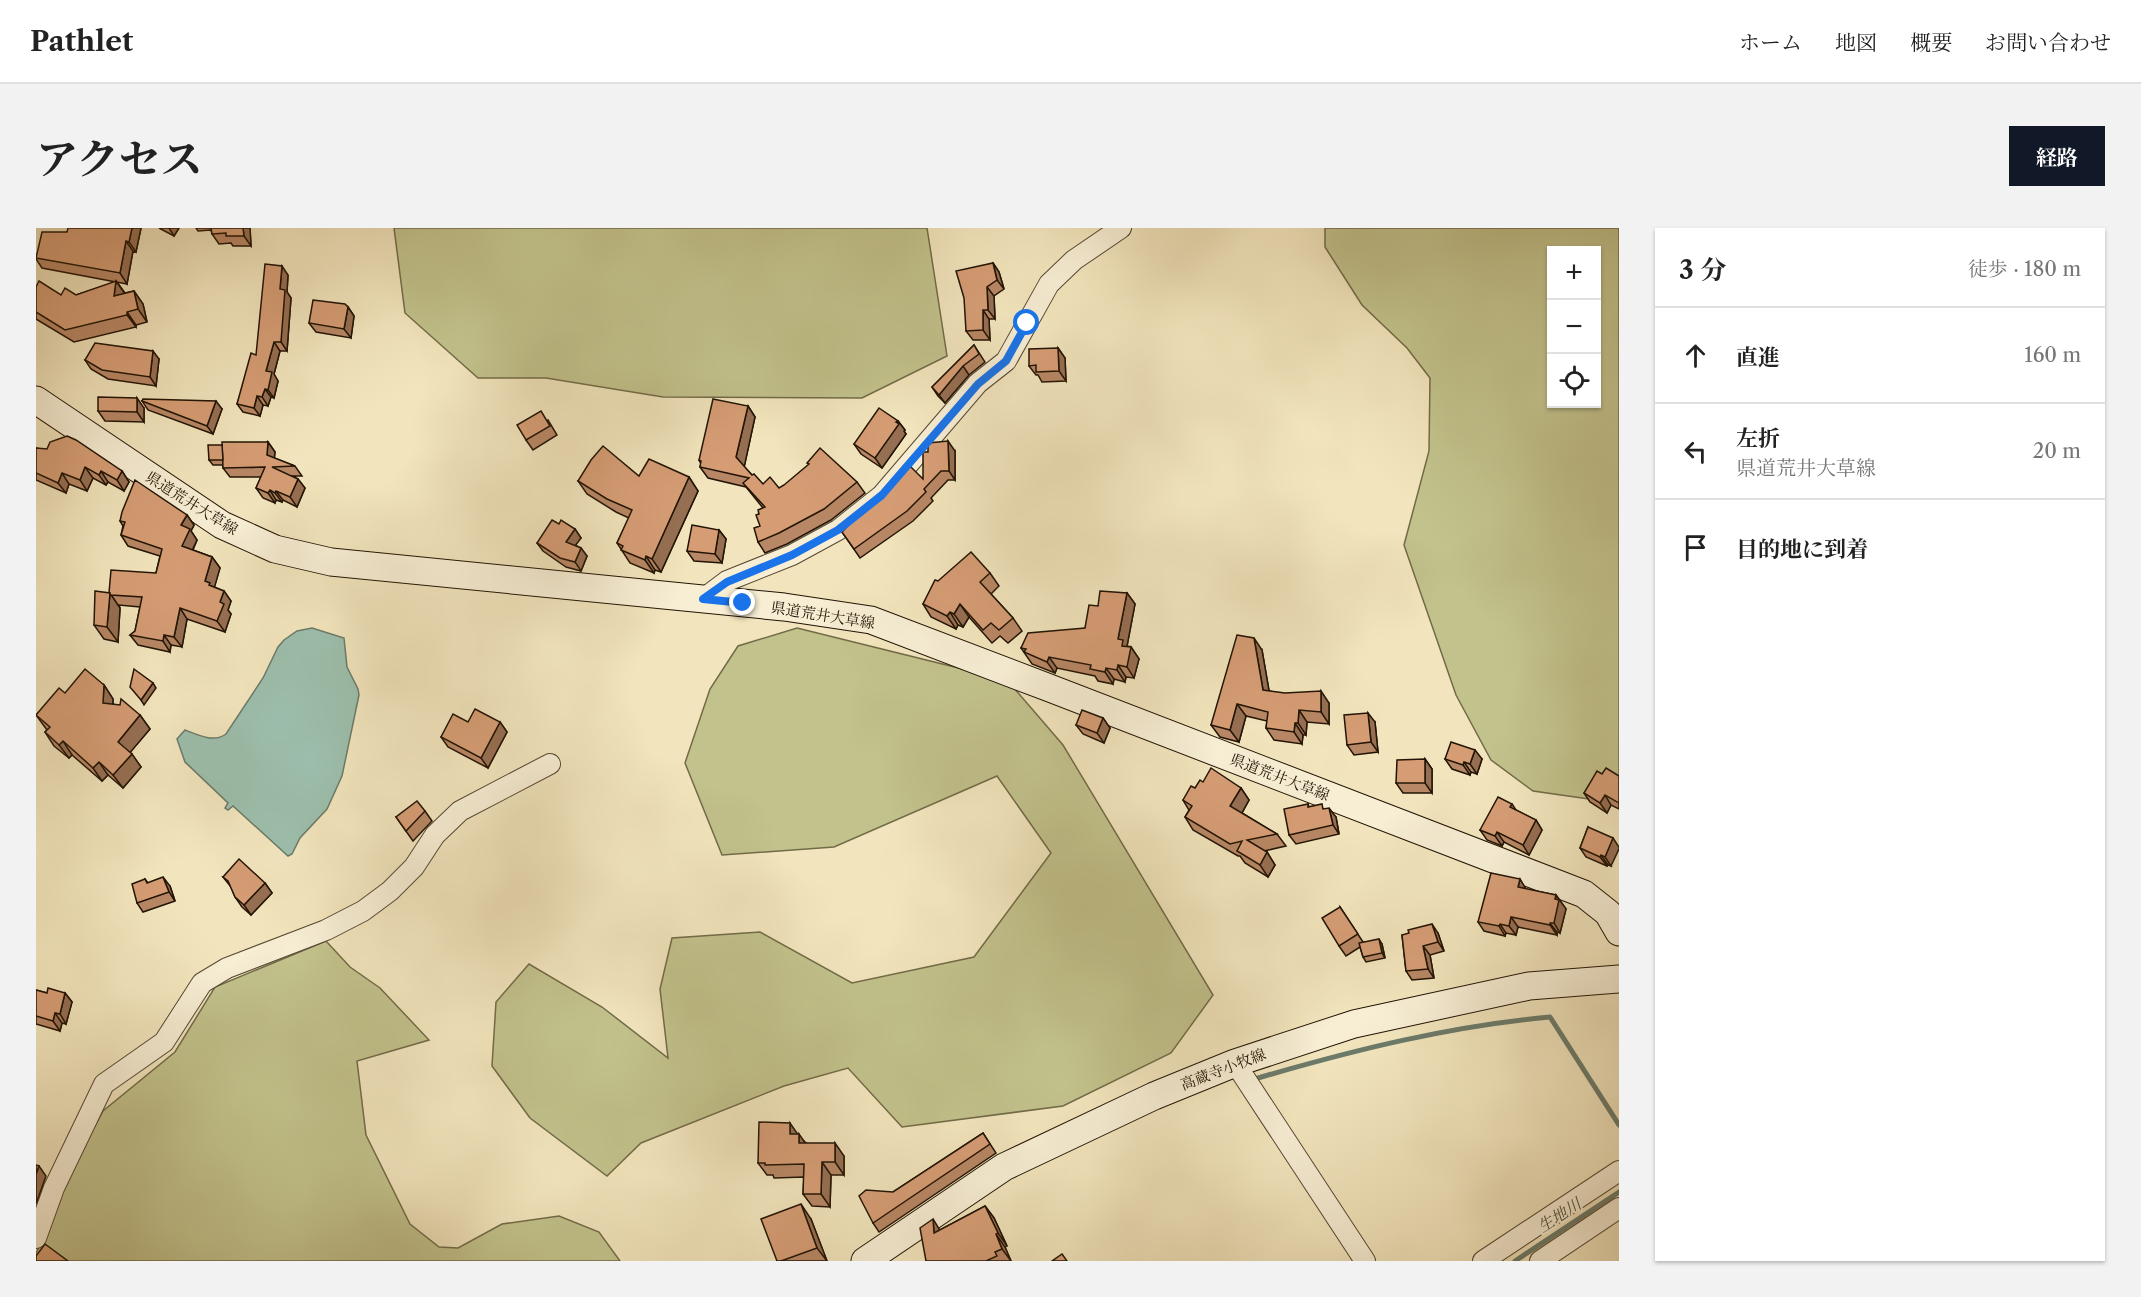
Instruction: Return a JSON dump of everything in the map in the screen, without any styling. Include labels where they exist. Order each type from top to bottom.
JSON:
[{"type":"main road","name":"県道荒井大草線","points":[[36,390],[71,425]]},
{"type":"main road","name":"県道荒井大草線","points":[[36,400],[222,525],[275,549],[331,562],[784,607],[871,620],[1584,894],[1608,913],[1619,932]]},
{"type":"main road","name":"高蔵寺小牧線","points":[[865,1261],[1004,1167],[1154,1096],[1235,1063],[1353,1024],[1529,986],[1619,979]]},
{"type":"street","points":[[703,599],[727,582],[792,555],[838,530],[882,495],[978,384],[1006,361],[1048,284],[1074,260],[1121,228]]},
{"type":"street","points":[[36,1238],[62,1169],[104,1084],[164,1042],[202,982],[227,968],[326,930],[363,911],[390,891],[414,867],[435,835],[460,811],[550,764]]},
{"type":"street","points":[[1235,1063],[1365,1261]]},
{"type":"street","points":[[1483,1261],[1619,1172]]},
{"type":"street","points":[[1540,1261],[1619,1208]]},
{"type":"green space","points":[[394,228],[927,228],[947,356],[862,398],[663,397],[546,378],[478,378],[405,313]]},
{"type":"green space","points":[[1325,228],[1619,228],[1619,797],[1589,799],[1533,791],[1491,760],[1456,695],[1404,545],[1429,451],[1430,378],[1407,348],[1362,305],[1325,247]]},
{"type":"green space","points":[[797,628],[1007,680],[1063,745],[1213,995],[1171,1053],[1063,1106],[902,1127],[848,1068],[784,1086],[641,1143],[607,1176],[530,1118],[492,1066],[496,1002],[529,964],[602,1007],[668,1058],[660,989],[672,938],[760,932],[852,983],[974,957],[1051,853],[997,776],[834,847],[722,855],[685,763],[710,689],[738,646]]},
{"type":"green space","points":[[326,941],[350,967],[380,988],[429,1040],[357,1061],[366,1135],[410,1224],[439,1247],[458,1248],[502,1224],[559,1216],[599,1232],[620,1261],[36,1261],[36,1253],[48,1231],[65,1182],[103,1111],[175,1052],[215,987]]},
{"type":"shaded area","points":[[312,628],[344,638],[347,667],[359,695],[342,776],[327,809],[300,838],[292,854],[288,856],[233,806],[228,810],[225,808],[228,803],[185,762],[177,739],[185,730],[211,738],[226,734],[263,678],[278,647],[297,631]]},
{"type":"building","points":[[68,228],[132,228],[129,242],[126,241],[120,273],[36,258],[42,232],[67,232]]},
{"type":"building","points":[[211,228],[243,228],[244,236],[226,236],[226,233],[212,234]]},
{"type":"building","points":[[993,263],[997,280],[987,287],[988,310],[983,310],[983,330],[966,331],[964,298],[956,271]]},
{"type":"building","points":[[265,264],[282,266],[280,289],[285,290],[281,342],[274,342],[266,371],[272,372],[268,390],[265,389],[262,397],[257,396],[254,408],[237,404],[251,353],[256,355]]},
{"type":"building","points":[[39,281],[61,295],[65,288],[76,295],[116,281],[114,296],[134,291],[138,309],[127,312],[127,315],[65,330],[36,312],[36,287]]},
{"type":"building","points":[[313,300],[345,304],[348,307],[344,329],[309,323]]},
{"type":"building","points":[[95,343],[153,351],[150,377],[102,370],[85,360]]},
{"type":"building","points":[[974,345],[979,354],[963,366],[939,395],[932,387]]},
{"type":"building","points":[[1058,348],[1059,371],[1036,372],[1036,365],[1029,366],[1029,349]]},
{"type":"building","points":[[98,397],[137,398],[137,412],[98,411]]},
{"type":"building","points":[[143,399],[216,401],[207,426],[142,401]]},
{"type":"building","points":[[713,399],[748,406],[736,457],[763,484],[770,477],[779,488],[784,485],[809,464],[807,463],[820,448],[857,482],[824,509],[758,542],[754,528],[760,526],[756,515],[759,514],[758,510],[765,507],[743,483],[749,478],[700,467],[701,461],[699,460]]},
{"type":"building","points":[[879,408],[899,424],[875,458],[854,444]]},
{"type":"building","points":[[541,411],[550,426],[526,440],[517,425]]},
{"type":"building","points":[[67,436],[122,471],[117,480],[101,471],[99,475],[85,467],[80,480],[62,473],[58,483],[36,473],[36,448],[47,449],[50,442]]},
{"type":"building","points":[[948,441],[949,471],[941,471],[924,489],[926,492],[907,511],[854,549],[842,532],[884,493],[909,465],[923,479],[923,452],[928,452],[928,443]]},
{"type":"building","points":[[222,442],[268,442],[267,455],[295,466],[272,467],[298,479],[290,497],[276,491],[275,493],[270,490],[268,493],[256,488],[265,467],[223,468]]},
{"type":"building","points":[[208,445],[222,445],[223,460],[209,460]]},
{"type":"building","points":[[603,446],[639,476],[649,459],[689,477],[652,559],[646,556],[645,560],[621,550],[623,546],[617,543],[632,510],[607,499],[578,481]]},
{"type":"building","points":[[135,480],[187,515],[181,525],[190,529],[182,546],[212,557],[205,581],[224,591],[220,602],[224,604],[217,621],[180,608],[174,637],[164,635],[163,641],[130,635],[135,631],[142,597],[109,593],[111,570],[156,573],[162,549],[121,535],[125,522],[120,521],[122,512]]},
{"type":"building","points":[[552,520],[559,524],[561,520],[575,529],[566,542],[581,548],[575,562],[560,558],[537,543]]},
{"type":"building","points":[[692,525],[719,530],[715,554],[687,551]]},
{"type":"building","points":[[971,552],[990,573],[980,582],[1013,618],[999,630],[991,623],[983,630],[960,604],[954,614],[950,612],[947,616],[923,604],[935,580],[938,581]]},
{"type":"building","points":[[95,591],[110,593],[107,627],[94,625]]},
{"type":"building","points":[[1100,591],[1127,593],[1118,639],[1123,640],[1122,646],[1131,647],[1127,667],[1118,665],[1117,670],[1106,668],[1105,672],[1090,669],[1091,665],[1049,657],[1047,662],[1024,652],[1026,649],[1021,648],[1028,633],[1085,628],[1089,605],[1098,606]]},
{"type":"building","points":[[1237,635],[1254,638],[1263,690],[1285,693],[1321,691],[1321,712],[1299,710],[1298,723],[1295,723],[1294,732],[1266,728],[1268,712],[1237,704],[1230,730],[1211,725]]},
{"type":"building","points":[[85,669],[104,685],[103,703],[120,705],[121,699],[140,715],[118,742],[132,754],[113,775],[99,762],[93,768],[63,741],[59,745],[45,732],[50,727],[36,715],[59,688],[65,693]]},
{"type":"building","points":[[134,669],[153,683],[141,700],[130,687]]},
{"type":"building","points":[[475,709],[500,722],[481,758],[441,737],[453,714],[468,722]]},
{"type":"building","points":[[1082,710],[1103,718],[1097,733],[1076,725]]},
{"type":"building","points":[[1368,713],[1371,742],[1347,745],[1344,715]]},
{"type":"building","points":[[1451,742],[1475,750],[1470,764],[1464,762],[1463,765],[1445,759]]},
{"type":"building","points":[[1425,759],[1425,783],[1396,783],[1397,760]]},
{"type":"building","points":[[1211,768],[1241,788],[1230,806],[1277,834],[1247,840],[1267,852],[1260,865],[1237,851],[1242,841],[1230,844],[1185,817],[1192,806],[1183,800],[1191,786],[1195,788],[1200,780],[1203,782]]},
{"type":"building","points":[[1606,768],[1619,776],[1619,803],[1605,795],[1600,803],[1584,793],[1597,771],[1602,774]]},
{"type":"building","points":[[1498,797],[1512,804],[1510,807],[1536,820],[1523,845],[1497,832],[1495,836],[1480,830]]},
{"type":"building","points":[[417,801],[425,811],[406,831],[396,817]]},
{"type":"building","points":[[1308,804],[1308,807],[1322,804],[1323,809],[1329,808],[1333,825],[1289,835],[1284,809]]},
{"type":"building","points":[[1588,827],[1613,838],[1605,857],[1580,848]]},
{"type":"building","points":[[239,859],[265,883],[244,905],[235,897],[228,881],[223,877]]},
{"type":"building","points":[[1491,873],[1520,879],[1518,887],[1556,895],[1555,899],[1559,900],[1554,923],[1550,925],[1511,917],[1509,926],[1478,922]]},
{"type":"building","points":[[163,877],[169,892],[137,903],[132,884],[145,879],[147,883]]},
{"type":"building","points":[[1340,907],[1358,934],[1339,946],[1322,918]]},
{"type":"building","points":[[1432,924],[1438,942],[1423,946],[1428,969],[1406,971],[1402,935],[1409,933],[1408,930]]},
{"type":"building","points":[[1379,939],[1382,953],[1363,957],[1359,943]]},
{"type":"building","points":[[48,988],[65,993],[60,1014],[55,1013],[53,1021],[36,1016],[36,990],[47,993]]},
{"type":"building","points":[[759,1122],[790,1123],[790,1134],[799,1134],[799,1143],[835,1143],[835,1162],[822,1162],[821,1194],[803,1194],[804,1164],[765,1165],[765,1163],[758,1163]]},
{"type":"building","points":[[983,1133],[990,1144],[873,1223],[859,1196],[866,1190],[893,1192]]},
{"type":"building","points":[[801,1204],[817,1248],[777,1261],[761,1219]]},
{"type":"building","points":[[985,1206],[998,1233],[996,1234],[1002,1249],[995,1252],[997,1256],[986,1261],[926,1261],[920,1228],[933,1219],[934,1233]]},
{"type":"building","points":[[45,1244],[68,1261],[36,1261],[36,1256]]},
{"type":"building","points":[[1062,1254],[1067,1261],[1052,1261]]},
{"type":"waterway","points":[[1258,1078],[1402,1040],[1476,1026],[1550,1017],[1619,1125]]},
{"type":"waterway","name":"生地川","points":[[1515,1261],[1619,1192]]},
{"type":"route","points":[[743,603],[703,599],[727,582],[792,555],[838,530],[882,495],[978,384],[1006,361],[1027,323]]}]
